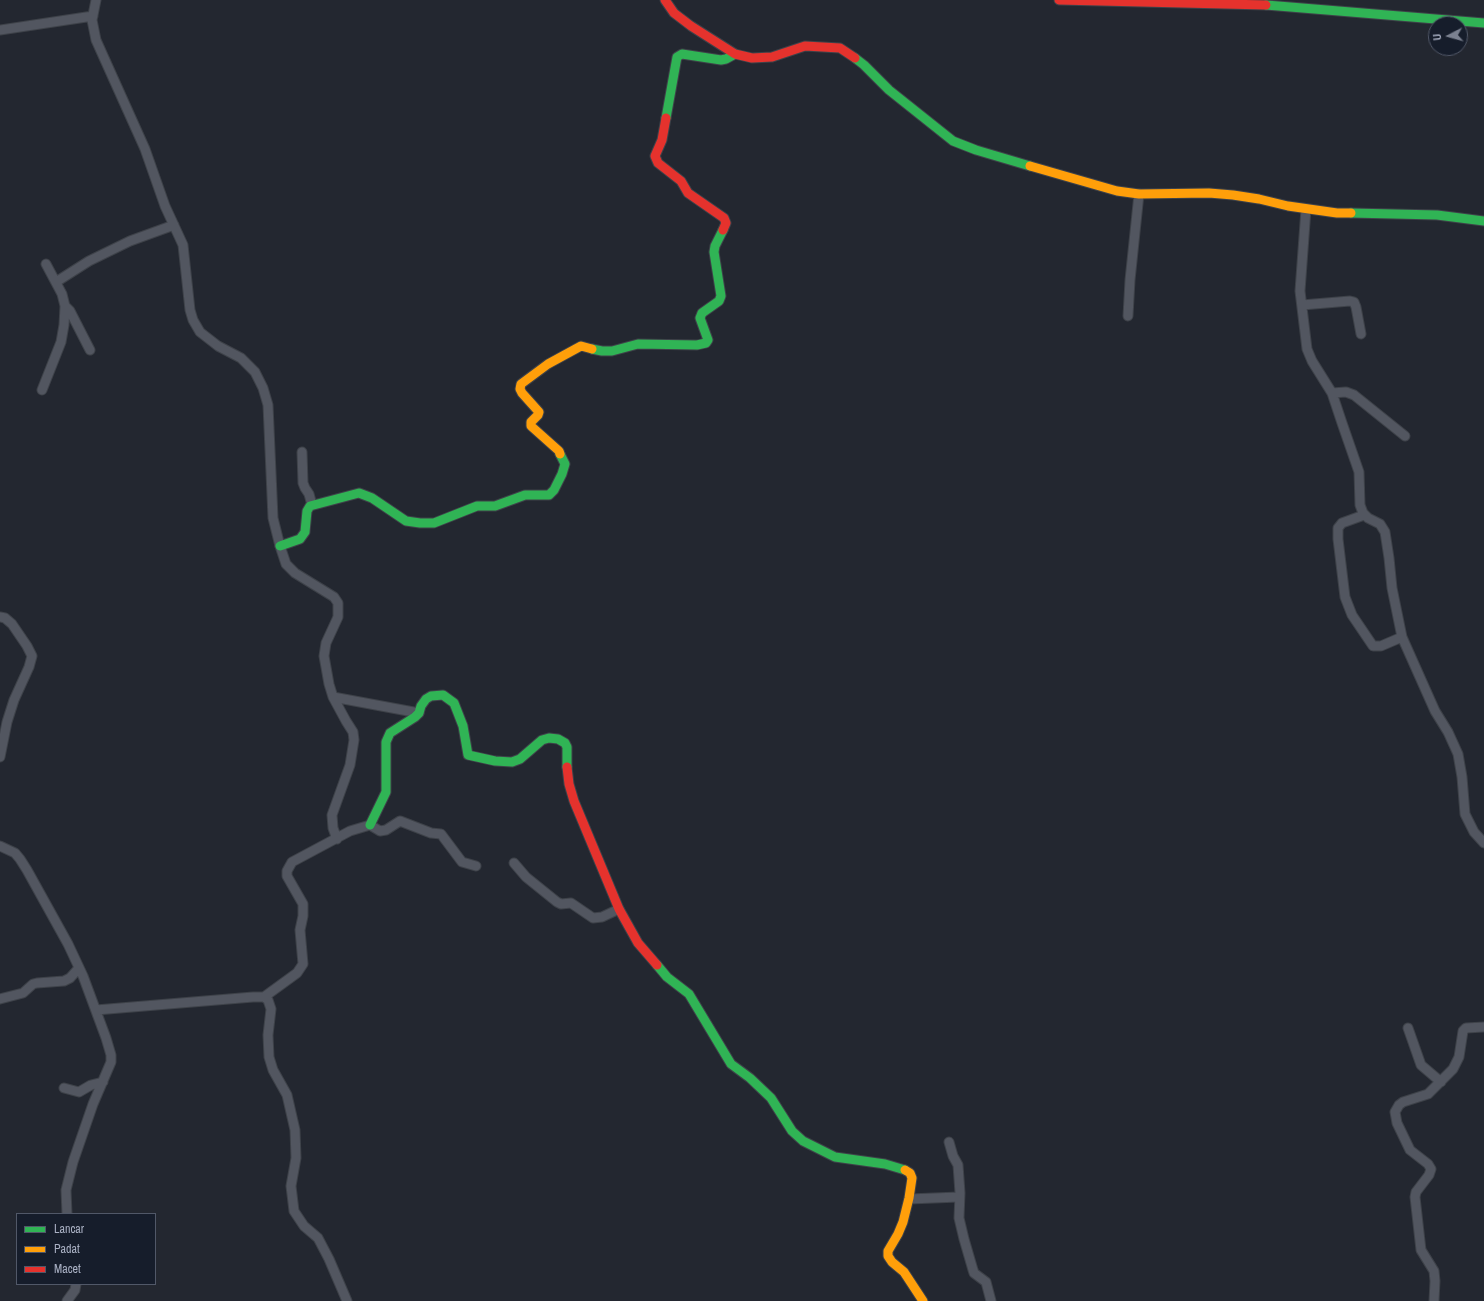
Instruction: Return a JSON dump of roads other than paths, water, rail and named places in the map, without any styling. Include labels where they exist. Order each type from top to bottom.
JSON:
[{"type":"street","points":[[96,0],[93,16],[96,40],[145,149],[165,206],[183,245],[190,310],[193,320],[200,332],[218,346],[241,358],[251,367],[256,372],[263,388],[268,405],[273,518],[286,564],[295,573],[334,597],[338,603],[338,617],[326,643],[324,656],[333,698],[353,732],[354,740],[350,765],[332,815],[333,828],[337,839]]},
{"type":"street","points":[[665,0],[674,12],[691,26],[735,54],[752,58],[772,57],[805,46],[840,48],[864,66],[889,90],[953,141],[976,150],[1116,191],[1139,194],[1209,193],[1259,198],[1288,206],[1337,213],[1437,215],[1484,221]]},
{"type":"street","points":[[1059,0],[1247,4],[1484,23]]},
{"type":"street","points":[[0,30],[93,16]]},
{"type":"street","points":[[280,546],[300,539],[305,532],[307,511],[310,506],[359,493],[372,498],[406,521],[434,523],[477,506],[495,506],[525,495],[549,495],[557,485],[565,464],[559,450],[531,426],[531,422],[539,412],[522,393],[520,389],[522,384],[548,364],[581,346],[602,351],[612,351],[638,344],[697,345],[706,343],[708,340],[700,318],[702,313],[719,301],[721,296],[714,252],[715,246],[726,223],[724,218],[717,212],[688,193],[681,181],[658,163],[655,156],[662,140],[678,56],[682,54],[721,60],[735,54]]},
{"type":"street","points":[[1128,316],[1130,280],[1139,194]]},
{"type":"street","points":[[1306,209],[1300,292],[1307,349],[1312,361],[1332,393],[1359,472],[1360,505],[1364,515],[1380,524],[1384,532],[1389,558],[1392,588],[1402,637],[1435,711],[1448,732],[1458,754],[1462,777],[1465,814],[1474,832],[1484,843]]},
{"type":"street","points":[[56,282],[89,261],[130,241],[174,225]]},
{"type":"street","points":[[42,390],[61,342],[65,306],[62,294],[46,264]]},
{"type":"street","points":[[1302,305],[1350,301],[1354,302],[1361,334]]},
{"type":"street","points":[[65,306],[70,311],[90,350]]},
{"type":"street","points":[[1332,393],[1346,392],[1354,395],[1405,436]]},
{"type":"street","points":[[302,452],[303,484],[309,494],[312,505]]},
{"type":"street","points":[[1364,515],[1342,523],[1338,528],[1345,597],[1352,615],[1373,646],[1381,646],[1402,637]]},
{"type":"street","points":[[0,616],[12,624],[31,652],[32,656],[29,667],[14,700],[7,722],[0,757]]},
{"type":"street","points":[[96,1010],[264,997],[297,973],[303,964],[300,930],[304,916],[303,904],[287,876],[289,866],[292,862],[350,831],[370,825],[386,792],[386,742],[390,733],[415,717],[419,713],[421,706],[426,699],[431,696],[443,695],[454,703],[462,726],[468,755],[495,761],[512,762],[520,759],[542,740],[549,738],[558,739],[565,743],[567,747],[569,784],[574,801],[619,909],[638,943],[667,978],[689,994],[731,1064],[750,1078],[771,1098],[792,1131],[803,1141],[835,1157],[885,1164],[906,1170],[910,1173],[912,1178],[909,1200],[903,1222],[888,1251],[888,1256],[892,1262],[904,1272],[923,1301]]},
{"type":"street","points":[[333,698],[419,713]]},
{"type":"street","points":[[370,825],[380,831],[386,830],[400,821],[431,833],[440,834],[462,862],[476,866]]},
{"type":"street","points":[[0,846],[15,853],[27,870],[68,944],[96,1010],[111,1055],[111,1062],[93,1104],[72,1162],[66,1190],[67,1213]]},
{"type":"street","points":[[514,863],[526,877],[561,904],[573,904],[593,918],[602,917],[619,909]]},
{"type":"street","points":[[0,999],[23,994],[33,984],[64,981],[70,978],[79,968]]},
{"type":"street","points":[[264,997],[268,1000],[271,1009],[268,1035],[269,1057],[273,1070],[287,1095],[295,1130],[296,1158],[291,1186],[294,1211],[304,1226],[318,1238],[329,1259],[347,1301]]},
{"type":"street","points":[[1408,1028],[1421,1065],[1441,1082]]},
{"type":"street","points":[[1434,1301],[1434,1271],[1421,1250],[1415,1197],[1418,1189],[1430,1175],[1431,1169],[1428,1164],[1410,1150],[1397,1123],[1395,1112],[1399,1105],[1403,1102],[1428,1094],[1453,1069],[1459,1057],[1463,1031],[1466,1028],[1484,1028]]},
{"type":"street","points":[[64,1088],[79,1092],[91,1085],[103,1082]]},
{"type":"street","points":[[949,1142],[953,1156],[958,1165],[959,1218],[971,1264],[974,1273],[986,1282],[991,1301]]},
{"type":"street","points":[[909,1200],[959,1197]]},
{"type":"street","points":[[67,1301],[76,1285]]}]
